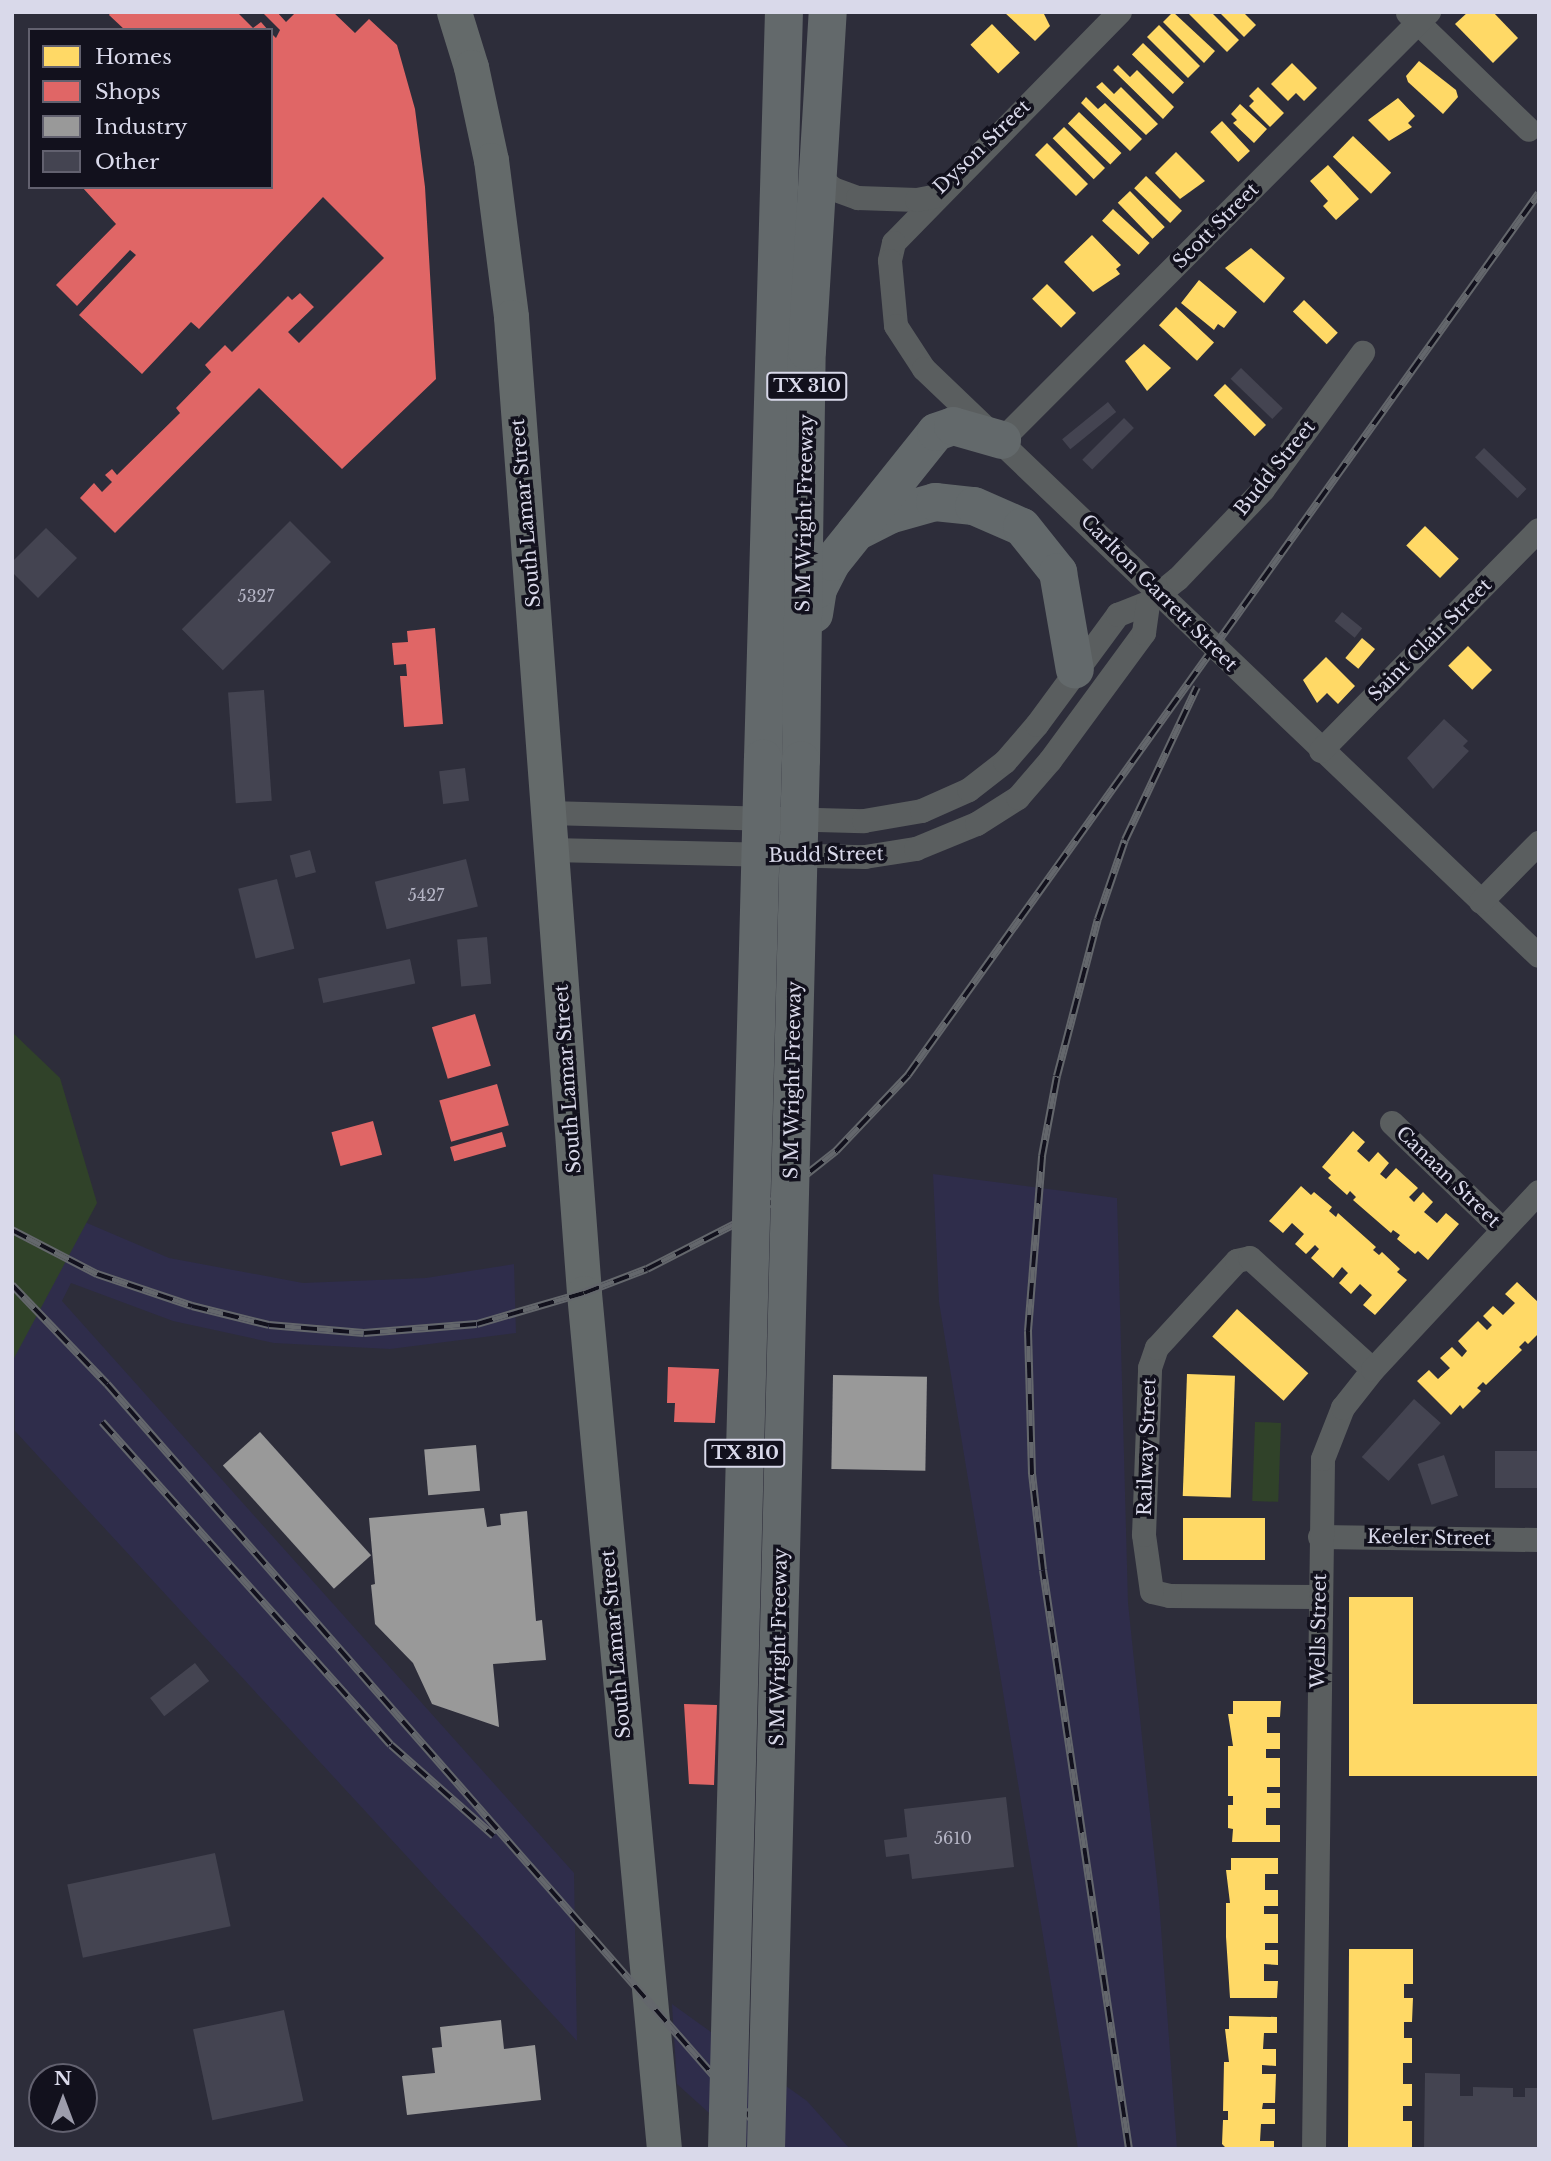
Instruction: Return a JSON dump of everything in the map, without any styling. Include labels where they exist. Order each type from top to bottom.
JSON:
[{"type":"main road","name":"South Lamar Street","points":[[454,12],[471,67],[491,160],[511,317],[584,1293],[664,2149]]},
{"type":"main road","name":"S M Wright Freeway","points":[[727,2149],[784,12]]},
{"type":"main road","name":"S M Wright Freeway","points":[[766,2149],[802,760],[807,351],[828,12]]},
{"type":"main road","points":[[802,760],[818,589],[851,534],[936,432],[953,426],[1002,440]]},
{"type":"main road","points":[[851,534],[889,515],[935,502],[975,506],[1022,527],[1058,572],[1075,670]]},
{"type":"street","name":"Dyson Street","points":[[817,175],[833,189],[858,198],[937,195],[1120,12]]},
{"type":"street","points":[[1418,16],[1529,130]]},
{"type":"street","name":"Scott Street","points":[[1002,440],[1418,16]]},
{"type":"street","name":"Carlton Garrett Street","points":[[937,195],[891,251],[896,326],[924,369],[1002,440],[1154,598],[1539,956]]},
{"type":"street","name":"Budd Street","points":[[548,813],[864,821],[922,811],[969,790],[1005,762],[1118,615],[1154,598],[1263,490],[1363,353]]},
{"type":"street","name":"Saint Clair Street","points":[[1321,751],[1539,530]]},
{"type":"street","name":"Budd Street","points":[[551,850],[865,857],[916,849],[965,830],[1018,798],[1050,761],[1144,633],[1154,598]]},
{"type":"street","points":[[1481,902],[1539,844]]},
{"type":"street","name":"Canaan Street","points":[[1392,1123],[1503,1230]]},
{"type":"street","name":"Wells Street","points":[[1314,2149],[1322,1459],[1332,1430],[1373,1370],[1539,1192]]},
{"type":"street","name":"Railway Street","points":[[1319,1597],[1171,1596],[1152,1592],[1144,1535],[1150,1368],[1157,1348],[1237,1261],[1250,1258],[1261,1263],[1373,1370]]},
{"type":"street","name":"Keeler Street","points":[[1320,1537],[1539,1540]]},
{"type":"shaded area","points":[[933,1174],[1117,1198],[1128,1603],[1159,1900],[1177,2149],[1078,2149],[939,1302]]},
{"type":"shaded area","points":[[12,1191],[169,1258],[303,1283],[426,1278],[514,1264],[516,1333],[390,1349],[274,1343],[173,1321],[71,1283],[62,1301],[574,1873],[577,2041],[15,1431]]},
{"type":"shaded area","points":[[672,2004],[807,2101],[850,2149],[749,2149],[677,2084]]},
{"type":"green space","points":[[12,1032],[60,1078],[97,1203],[12,1362]]},
{"type":"green space","points":[[1255,1422],[1281,1423],[1278,1502],[1252,1501]]},
{"type":"building: Homes","points":[[1004,12],[1043,12],[1050,26],[1035,41]]},
{"type":"building: Homes","points":[[1173,12],[1215,51],[1204,63],[1163,22]]},
{"type":"building: Homes","points":[[1187,12],[1211,12],[1239,40],[1227,52]]},
{"type":"building: Homes","points":[[1219,12],[1243,12],[1256,25],[1244,37]]},
{"type":"building: Homes","points":[[1468,12],[1493,12],[1518,38],[1493,63],[1455,24]]},
{"type":"building: Homes","points":[[992,24],[1020,53],[998,74],[970,45]]},
{"type":"building: Homes","points":[[1159,25],[1200,66],[1188,78],[1147,37]]},
{"type":"building: Homes","points":[[1143,43],[1184,83],[1173,94],[1132,55]]},
{"type":"building: Homes","points":[[1419,61],[1456,90],[1458,97],[1443,114],[1408,82],[1406,76]]},
{"type":"building: Homes","points":[[1292,63],[1317,88],[1304,101],[1296,93],[1288,101],[1271,84]]},
{"type":"building: Homes","points":[[1118,65],[1130,77],[1137,70],[1174,107],[1163,119],[1113,70]]},
{"type":"building: Homes","points":[[1102,82],[1114,94],[1121,87],[1158,124],[1146,135],[1096,87]]},
{"type":"building: Homes","points":[[1258,87],[1284,113],[1270,127],[1249,106],[1254,101],[1249,96]]},
{"type":"building: Homes","points":[[1086,97],[1098,109],[1105,103],[1142,139],[1130,151],[1081,103]]},
{"type":"building: Homes","points":[[1398,98],[1415,116],[1408,123],[1412,127],[1389,141],[1368,120]]},
{"type":"building: Homes","points":[[1240,104],[1267,129],[1254,143],[1233,123],[1237,120],[1231,114]]},
{"type":"building: Homes","points":[[1079,112],[1121,153],[1110,164],[1068,124]]},
{"type":"building: Homes","points":[[1222,121],[1250,151],[1238,162],[1210,132]]},
{"type":"building: Homes","points":[[1064,127],[1105,168],[1094,179],[1053,138]]},
{"type":"building: Homes","points":[[1353,136],[1391,173],[1371,194],[1333,157]]},
{"type":"building: Homes","points":[[1047,143],[1088,184],[1076,196],[1035,155]]},
{"type":"building: Homes","points":[[1176,152],[1205,181],[1180,199],[1155,173]]},
{"type":"building: Homes","points":[[1328,165],[1359,199],[1336,220],[1323,206],[1328,201],[1310,181]]},
{"type":"building: Homes","points":[[1146,176],[1182,211],[1170,223],[1134,188]]},
{"type":"building: Homes","points":[[1130,191],[1165,227],[1153,239],[1118,203]]},
{"type":"building: Homes","points":[[1113,209],[1150,243],[1139,255],[1102,221]]},
{"type":"building: Homes","points":[[1092,235],[1121,265],[1116,269],[1120,274],[1093,292],[1064,262]]},
{"type":"building: Homes","points":[[1251,248],[1285,278],[1264,303],[1225,268]]},
{"type":"building: Homes","points":[[1199,280],[1237,312],[1224,328],[1218,324],[1214,330],[1181,303]]},
{"type":"building: Homes","points":[[1047,284],[1076,313],[1061,328],[1032,299]]},
{"type":"building: Homes","points":[[1304,300],[1338,333],[1327,344],[1293,312]]},
{"type":"building: Homes","points":[[1176,307],[1214,342],[1197,361],[1159,325]]},
{"type":"building: Homes","points":[[1144,344],[1171,368],[1147,391],[1125,361]]},
{"type":"building: Homes","points":[[1225,384],[1266,425],[1255,436],[1214,395]]},
{"type":"building: Homes","points":[[1425,526],[1459,559],[1440,578],[1406,545]]},
{"type":"building: Homes","points":[[1362,638],[1375,649],[1358,669],[1345,658]]},
{"type":"building: Homes","points":[[1468,646],[1492,670],[1472,690],[1448,666]]},
{"type":"building: Homes","points":[[1326,657],[1355,686],[1338,704],[1327,693],[1317,703],[1303,680]]},
{"type":"building: Homes","points":[[1353,1131],[1365,1142],[1357,1151],[1369,1162],[1378,1152],[1389,1163],[1380,1174],[1386,1179],[1396,1168],[1418,1188],[1409,1197],[1414,1202],[1423,1192],[1433,1202],[1424,1212],[1437,1223],[1446,1213],[1459,1224],[1428,1260],[1418,1251],[1415,1254],[1397,1239],[1400,1235],[1393,1230],[1391,1233],[1353,1200],[1356,1197],[1350,1191],[1347,1195],[1328,1178],[1331,1175],[1322,1167]]},
{"type":"building: Homes","points":[[1301,1186],[1311,1195],[1314,1192],[1332,1207],[1329,1211],[1336,1217],[1338,1213],[1376,1247],[1373,1250],[1379,1255],[1382,1252],[1400,1269],[1397,1272],[1407,1280],[1375,1315],[1363,1305],[1372,1295],[1360,1284],[1351,1294],[1339,1283],[1348,1273],[1342,1267],[1333,1278],[1311,1258],[1319,1249],[1315,1245],[1306,1254],[1295,1244],[1304,1234],[1292,1223],[1283,1233],[1269,1221]]},
{"type":"building: Homes","points":[[1517,1282],[1539,1303],[1539,1333],[1528,1344],[1525,1341],[1519,1347],[1522,1350],[1486,1385],[1483,1382],[1477,1388],[1481,1391],[1463,1409],[1460,1405],[1451,1415],[1417,1381],[1429,1370],[1438,1379],[1450,1368],[1440,1358],[1452,1347],[1462,1357],[1467,1351],[1458,1341],[1478,1321],[1487,1330],[1492,1325],[1483,1316],[1493,1306],[1503,1315],[1515,1303],[1505,1294]]},
{"type":"building: Homes","points":[[1237,1309],[1308,1373],[1284,1401],[1212,1336]]},
{"type":"building: Homes","points":[[1187,1374],[1235,1376],[1231,1498],[1183,1496]]},
{"type":"building: Homes","points":[[1183,1518],[1265,1518],[1265,1560],[1183,1560]]},
{"type":"building: Homes","points":[[1349,1597],[1413,1597],[1413,1704],[1539,1704],[1539,1776],[1349,1776]]},
{"type":"building: Homes","points":[[1233,1701],[1281,1701],[1280,1717],[1267,1717],[1267,1733],[1280,1733],[1280,1749],[1266,1749],[1266,1758],[1280,1758],[1280,1787],[1267,1787],[1267,1793],[1280,1793],[1280,1808],[1266,1808],[1266,1825],[1280,1825],[1280,1842],[1232,1842],[1233,1829],[1228,1828],[1228,1805],[1233,1805],[1233,1796],[1228,1796],[1228,1746],[1233,1746],[1228,1714],[1233,1714]]},
{"type":"building: Homes","points":[[1231,1858],[1278,1858],[1278,1874],[1265,1874],[1265,1890],[1278,1890],[1278,1906],[1264,1906],[1264,1914],[1278,1914],[1278,1943],[1265,1943],[1265,1950],[1278,1950],[1278,1965],[1264,1964],[1264,1981],[1278,1981],[1277,1998],[1230,1998],[1226,1903],[1230,1903],[1226,1870],[1231,1870]]},
{"type":"building: Homes","points":[[1349,1949],[1413,1949],[1413,1984],[1404,1984],[1404,1998],[1413,1998],[1412,2022],[1404,2022],[1404,2038],[1412,2038],[1412,2063],[1403,2063],[1403,2084],[1412,2084],[1412,2106],[1403,2106],[1403,2121],[1412,2121],[1412,2149],[1348,2149]]},
{"type":"building: Homes","points":[[1229,2016],[1277,2017],[1277,2033],[1264,2033],[1263,2049],[1276,2049],[1276,2066],[1262,2065],[1262,2074],[1276,2074],[1275,2103],[1263,2103],[1262,2109],[1275,2109],[1275,2124],[1261,2124],[1260,2141],[1274,2141],[1274,2149],[1227,2149],[1222,2144],[1223,2120],[1228,2120],[1228,2111],[1223,2111],[1224,2062],[1229,2062],[1225,2029],[1229,2029]]},
{"type":"building: Shops","points":[[111,12],[237,12],[253,28],[123,28],[109,15]]},
{"type":"building: Shops","points":[[262,12],[277,12],[286,22],[296,12],[333,12],[355,33],[369,19],[397,45],[415,109],[425,187],[436,379],[342,469],[259,388],[115,533],[80,498],[94,483],[102,492],[112,482],[105,475],[112,469],[117,475],[180,413],[176,408],[211,372],[205,365],[225,345],[232,352],[288,296],[292,300],[300,293],[314,307],[288,332],[299,343],[384,258],[323,197],[199,329],[191,322],[142,374],[79,315],[136,255],[130,250],[77,306],[56,285],[116,224],[84,189],[273,189],[273,35],[276,38],[280,30]]},
{"type":"building: Shops","points":[[261,22],[266,28],[253,28]]},
{"type":"building: Shops","points":[[435,628],[443,724],[404,727],[400,676],[407,676],[406,664],[394,665],[392,643],[408,642],[407,631]]},
{"type":"building: Shops","points":[[475,1014],[491,1066],[448,1079],[432,1027]]},
{"type":"building: Shops","points":[[497,1084],[509,1125],[451,1142],[439,1101]]},
{"type":"building: Shops","points":[[373,1121],[382,1155],[341,1166],[331,1132]]},
{"type":"building: Shops","points":[[502,1132],[506,1146],[454,1161],[450,1147]]},
{"type":"building: Shops","points":[[668,1367],[719,1369],[715,1423],[674,1422],[675,1403],[667,1403]]},
{"type":"building: Shops","points":[[684,1704],[717,1705],[714,1785],[689,1784]]},
{"type":"building: Industry","points":[[833,1375],[927,1377],[925,1471],[831,1469]]},
{"type":"building: Industry","points":[[260,1432],[371,1555],[334,1589],[223,1465]]},
{"type":"building: Industry","points":[[476,1445],[480,1491],[428,1495],[424,1450]]},
{"type":"building: Industry","points":[[484,1508],[487,1527],[501,1525],[500,1514],[527,1511],[536,1621],[542,1620],[546,1660],[493,1664],[499,1727],[432,1704],[413,1663],[375,1624],[371,1585],[375,1584],[369,1518]]},
{"type":"building: Industry","points":[[501,2020],[504,2049],[535,2045],[541,2100],[407,2115],[402,2076],[435,2073],[432,2048],[442,2047],[440,2027]]},
{"type":"building: Other","points":[[1241,368],[1283,408],[1272,419],[1231,379]]},
{"type":"building: Other","points":[[1108,402],[1116,412],[1070,449],[1062,439]]},
{"type":"building: Other","points":[[1124,418],[1134,428],[1092,470],[1082,460]]},
{"type":"building: Other","points":[[1484,448],[1526,489],[1517,498],[1475,457]]},
{"type":"building: Other","points":[[290,521],[331,562],[223,670],[182,629]]},
{"type":"building: Other","points":[[46,528],[77,558],[38,598],[12,572],[12,562]]},
{"type":"building: Other","points":[[1342,612],[1362,628],[1355,638],[1334,621]]},
{"type":"building: Other","points":[[264,690],[272,801],[236,803],[228,693]]},
{"type":"building: Other","points":[[1444,719],[1468,741],[1463,746],[1469,751],[1433,789],[1407,758]]},
{"type":"building: Other","points":[[465,768],[469,801],[443,804],[439,771]]},
{"type":"building: Other","points":[[310,850],[316,872],[296,878],[290,855]]},
{"type":"building: Other","points":[[466,859],[478,907],[387,929],[375,882]]},
{"type":"building: Other","points":[[277,879],[294,949],[256,959],[238,889]]},
{"type":"building: Other","points":[[487,937],[491,984],[461,986],[457,940]]},
{"type":"building: Other","points":[[410,959],[415,983],[323,1003],[318,979]]},
{"type":"building: Other","points":[[1414,1399],[1441,1423],[1389,1481],[1362,1457]]},
{"type":"building: Other","points":[[1495,1451],[1539,1451],[1539,1488],[1495,1488]]},
{"type":"building: Other","points":[[1444,1455],[1458,1496],[1432,1505],[1418,1464]]},
{"type":"building: Other","points":[[195,1663],[209,1681],[164,1716],[150,1698]]},
{"type":"building: Other","points":[[1006,1797],[1014,1867],[912,1879],[909,1854],[886,1857],[884,1840],[907,1837],[904,1809]]},
{"type":"building: Other","points":[[215,1853],[231,1926],[83,1958],[67,1884]]},
{"type":"building: Other","points":[[284,2010],[303,2101],[212,2120],[193,2029]]},
{"type":"building: Other","points":[[1425,2073],[1460,2074],[1460,2096],[1473,2096],[1473,2087],[1513,2088],[1513,2097],[1525,2097],[1525,2088],[1539,2088],[1539,2149],[1424,2149]]},
{"type":"railway","points":[[12,1230],[97,1274],[192,1306],[269,1325],[364,1333],[477,1324],[584,1293],[647,1269],[760,1211],[836,1151],[908,1075],[1539,193]]},
{"type":"railway","points":[[1129,2149],[1043,1570],[1032,1474],[1028,1331],[1042,1156],[1057,1076],[1098,919],[1125,840],[1197,687]]},
{"type":"railway","points":[[12,1285],[107,1384],[778,2149]]},
{"type":"railway","points":[[102,1422],[391,1745],[494,1836]]}]
